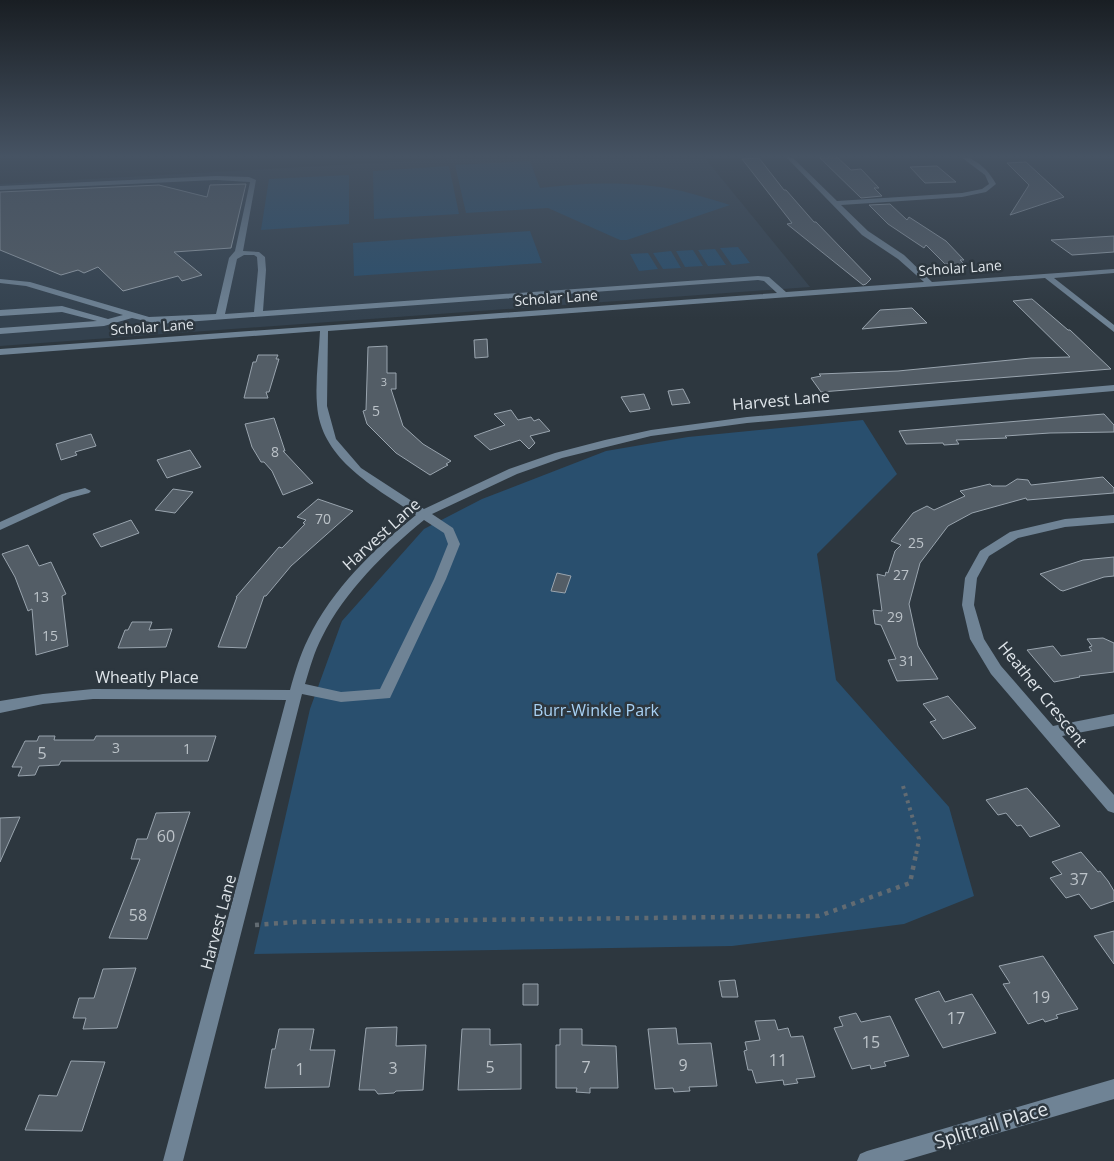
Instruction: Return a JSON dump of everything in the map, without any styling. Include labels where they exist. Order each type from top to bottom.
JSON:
[{"type":"street","points":[[220,316],[232,258],[239,251],[248,211]]},
{"type":"street","points":[[843,211],[866,233],[901,257],[930,284]]},
{"type":"street","points":[[237,254],[251,253],[261,255],[262,270],[258,314]]},
{"type":"street","name":"Scholar Lane","points":[[0,352],[1114,271]]},
{"type":"street","points":[[1047,276],[1114,329]]},
{"type":"street","points":[[0,281],[27,284],[134,316],[154,320],[268,314],[758,278],[766,280],[784,295]]},
{"type":"street","points":[[528,295],[535,313]]},
{"type":"street","points":[[0,313],[62,308],[111,322]]},
{"type":"street","points":[[268,314],[271,332]]},
{"type":"street","points":[[0,331],[111,322],[134,316]]},
{"type":"street","points":[[169,340],[174,320]]},
{"type":"street","points":[[324,329],[322,406],[331,440],[356,470],[425,513]]},
{"type":"street","name":"Harvest Lane","points":[[172,1161],[296,692],[314,638],[351,584],[388,546],[425,513],[503,475],[574,451],[634,436],[687,426],[1114,388]]},
{"type":"street","points":[[0,526],[66,496],[85,491]]},
{"type":"street","name":"Wheatly Place","points":[[0,707],[43,699],[93,694],[296,692],[341,697],[385,694],[440,579],[454,544],[449,531],[425,513]]},
{"type":"street","name":"Heather Crescent","points":[[1114,519],[1065,523],[1014,535],[984,554],[971,578],[968,605],[977,639],[996,670],[1114,806]]},
{"type":"street","points":[[1050,732],[1114,720]]},
{"type":"street","name":"Splitrail Place","points":[[867,1161],[1114,1089]]},
{"type":"path","points":[[255,925],[296,922],[819,916],[910,883],[918,839],[903,786]]},
{"type":"shaded area","points":[[0,211],[748,211],[810,287],[0,346]]},
{"type":"green space","points":[[264,211],[349,211],[349,224],[261,230]]},
{"type":"green space","points":[[374,211],[458,211],[459,214],[374,219]]},
{"type":"green space","points":[[466,211],[496,211],[466,213]]},
{"type":"green space","points":[[555,211],[712,211],[627,240],[620,240]]},
{"type":"green space","points":[[530,231],[542,263],[354,276],[353,243]]},
{"type":"green space","points":[[738,247],[750,263],[732,265],[720,248]]},
{"type":"green space","points":[[715,249],[726,265],[708,266],[698,250]]},
{"type":"green space","points":[[693,250],[703,266],[685,267],[676,251]]},
{"type":"green space","points":[[671,251],[681,268],[663,269],[653,253]]},
{"type":"green space","points":[[648,253],[658,269],[639,271],[630,254]]},
{"type":"green space","name":"Burr-Winkle Park","points":[[863,420],[897,474],[817,554],[836,680],[949,807],[974,896],[904,924],[732,946],[254,954],[310,709],[342,621],[424,529],[482,499],[606,451],[688,437]]},
{"type":"building","points":[[0,211],[240,211],[231,248],[174,252],[202,275],[182,281],[178,276],[123,291],[98,267],[84,273],[78,270],[61,275],[0,250]]},
{"type":"building","points":[[783,211],[805,211],[871,279],[863,285],[787,224],[792,223]]},
{"type":"building","points":[[875,211],[898,211],[907,220],[909,217],[946,241],[964,260],[960,260],[964,264],[945,264],[926,245],[924,248],[888,224]]},
{"type":"building","points":[[1012,211],[1021,211],[1010,215]]},
{"type":"building","points":[[1114,236],[1114,252],[1072,255],[1051,240]]},
{"type":"building","points":[[1032,299],[1070,330],[1111,369],[821,392],[811,378],[821,376],[819,374],[898,371],[1031,358],[1070,357],[1013,301]]},
{"type":"building","points":[[912,308],[927,323],[862,329],[880,310]]},
{"type":"building","points":[[487,339],[488,357],[475,358],[474,340]]},
{"type":"building","points":[[387,346],[387,373],[396,373],[396,389],[391,389],[403,426],[423,444],[451,461],[446,464],[448,465],[430,475],[396,453],[367,424],[363,411],[366,410],[368,347]]},
{"type":"building","points":[[258,355],[278,355],[276,359],[279,359],[269,392],[266,392],[268,398],[244,398],[253,362],[256,362]]},
{"type":"building","points":[[683,389],[690,403],[672,405],[668,391]]},
{"type":"building","points":[[644,394],[650,409],[630,412],[621,397]]},
{"type":"building","points":[[511,410],[518,420],[531,417],[534,421],[539,419],[550,431],[530,436],[535,443],[529,449],[520,440],[490,450],[474,436],[505,425],[494,414]]},
{"type":"building","points":[[1104,414],[1114,425],[1114,432],[1005,436],[1007,438],[956,440],[959,444],[944,445],[943,443],[906,444],[899,431]]},
{"type":"building","points":[[274,418],[285,451],[283,451],[313,483],[283,495],[272,471],[264,462],[261,462],[252,447],[245,424]]},
{"type":"building","points":[[91,434],[96,446],[75,452],[77,455],[61,460],[56,444]]},
{"type":"building","points":[[190,450],[201,467],[167,478],[157,460]]},
{"type":"building","points":[[1103,477],[1114,488],[1114,493],[1027,500],[1026,498],[972,513],[948,526],[920,563],[909,604],[918,646],[938,679],[897,681],[888,660],[896,659],[881,625],[875,624],[873,610],[882,611],[877,574],[885,576],[886,572],[888,573],[895,551],[901,545],[891,541],[913,513],[927,506],[934,510],[965,496],[960,491],[990,484],[992,486],[1006,486],[1017,479],[1028,480],[1031,485]]},
{"type":"building","points":[[173,489],[193,492],[175,513],[155,510]]},
{"type":"building","points":[[318,499],[353,511],[291,566],[264,596],[246,648],[218,647],[236,597],[279,547],[282,548],[305,524],[303,523],[306,520],[297,517]]},
{"type":"building","points":[[131,520],[139,533],[101,547],[93,534]]},
{"type":"building","points":[[28,545],[39,566],[51,562],[66,594],[62,596],[68,646],[36,655],[32,609],[28,611],[15,577],[2,554]]},
{"type":"building","points":[[1114,557],[1114,576],[1104,577],[1063,591],[1040,574],[1083,560]]},
{"type":"building","points":[[557,573],[571,576],[565,593],[551,591]]},
{"type":"building","points":[[132,622],[152,622],[149,630],[172,629],[166,647],[118,648],[125,630],[128,630]]},
{"type":"building","points":[[1103,638],[1114,643],[1114,672],[1079,676],[1054,682],[1027,650],[1053,646],[1061,656],[1092,651],[1089,647],[1092,646],[1087,639]]},
{"type":"building","points":[[948,696],[976,728],[943,739],[930,722],[936,720],[923,704]]},
{"type":"building","points":[[39,736],[55,736],[54,740],[94,740],[96,736],[216,736],[208,761],[61,761],[59,765],[39,766],[35,775],[18,776],[22,767],[12,767],[25,741],[37,741]]},
{"type":"building","points":[[1027,788],[1060,826],[1030,837],[1021,825],[1017,826],[1006,813],[998,815],[986,800]]},
{"type":"building","points":[[190,812],[147,939],[109,938],[140,859],[131,859],[137,839],[147,839],[156,813]]},
{"type":"building","points":[[20,817],[0,862],[0,818]]},
{"type":"building","points":[[1081,852],[1108,881],[1114,891],[1114,901],[1091,909],[1079,894],[1066,898],[1050,878],[1062,874],[1052,862]]},
{"type":"building","points":[[1114,931],[1114,964],[1094,936]]},
{"type":"building","points":[[1043,956],[1078,1009],[1056,1015],[1058,1018],[1045,1022],[1043,1019],[1028,1024],[1003,984],[1010,983],[999,966]]},
{"type":"building","points":[[136,968],[117,1028],[83,1029],[86,1018],[73,1018],[79,998],[94,998],[103,969]]},
{"type":"building","points":[[735,980],[738,997],[722,997],[719,981]]},
{"type":"building","points":[[523,984],[538,984],[538,1005],[523,1005]]},
{"type":"building","points":[[939,991],[945,1002],[972,994],[996,1033],[943,1048],[915,999]]},
{"type":"building","points":[[856,1013],[861,1022],[890,1016],[909,1056],[884,1062],[886,1066],[871,1069],[870,1065],[852,1069],[834,1028],[843,1026],[839,1017]]},
{"type":"building","points":[[775,1020],[778,1030],[788,1028],[791,1037],[803,1036],[815,1077],[796,1079],[798,1083],[784,1085],[783,1080],[756,1083],[752,1070],[748,1070],[744,1051],[747,1050],[745,1042],[760,1040],[755,1021]]},
{"type":"building","points":[[397,1027],[396,1046],[426,1045],[423,1090],[378,1094],[375,1090],[359,1090],[366,1028]]},
{"type":"building","points":[[676,1028],[678,1044],[711,1043],[717,1086],[689,1087],[690,1091],[674,1092],[673,1088],[655,1089],[648,1029]]},
{"type":"building","points":[[279,1029],[314,1029],[310,1050],[335,1050],[329,1087],[265,1088],[272,1049],[275,1049]]},
{"type":"building","points":[[462,1029],[490,1029],[490,1045],[521,1044],[521,1089],[458,1090]]},
{"type":"building","points":[[560,1029],[582,1029],[582,1045],[616,1046],[618,1088],[590,1088],[590,1093],[576,1092],[577,1088],[556,1088],[556,1045],[560,1045]]},
{"type":"building","points":[[71,1061],[105,1062],[82,1131],[25,1130],[39,1095],[57,1096]]}]
